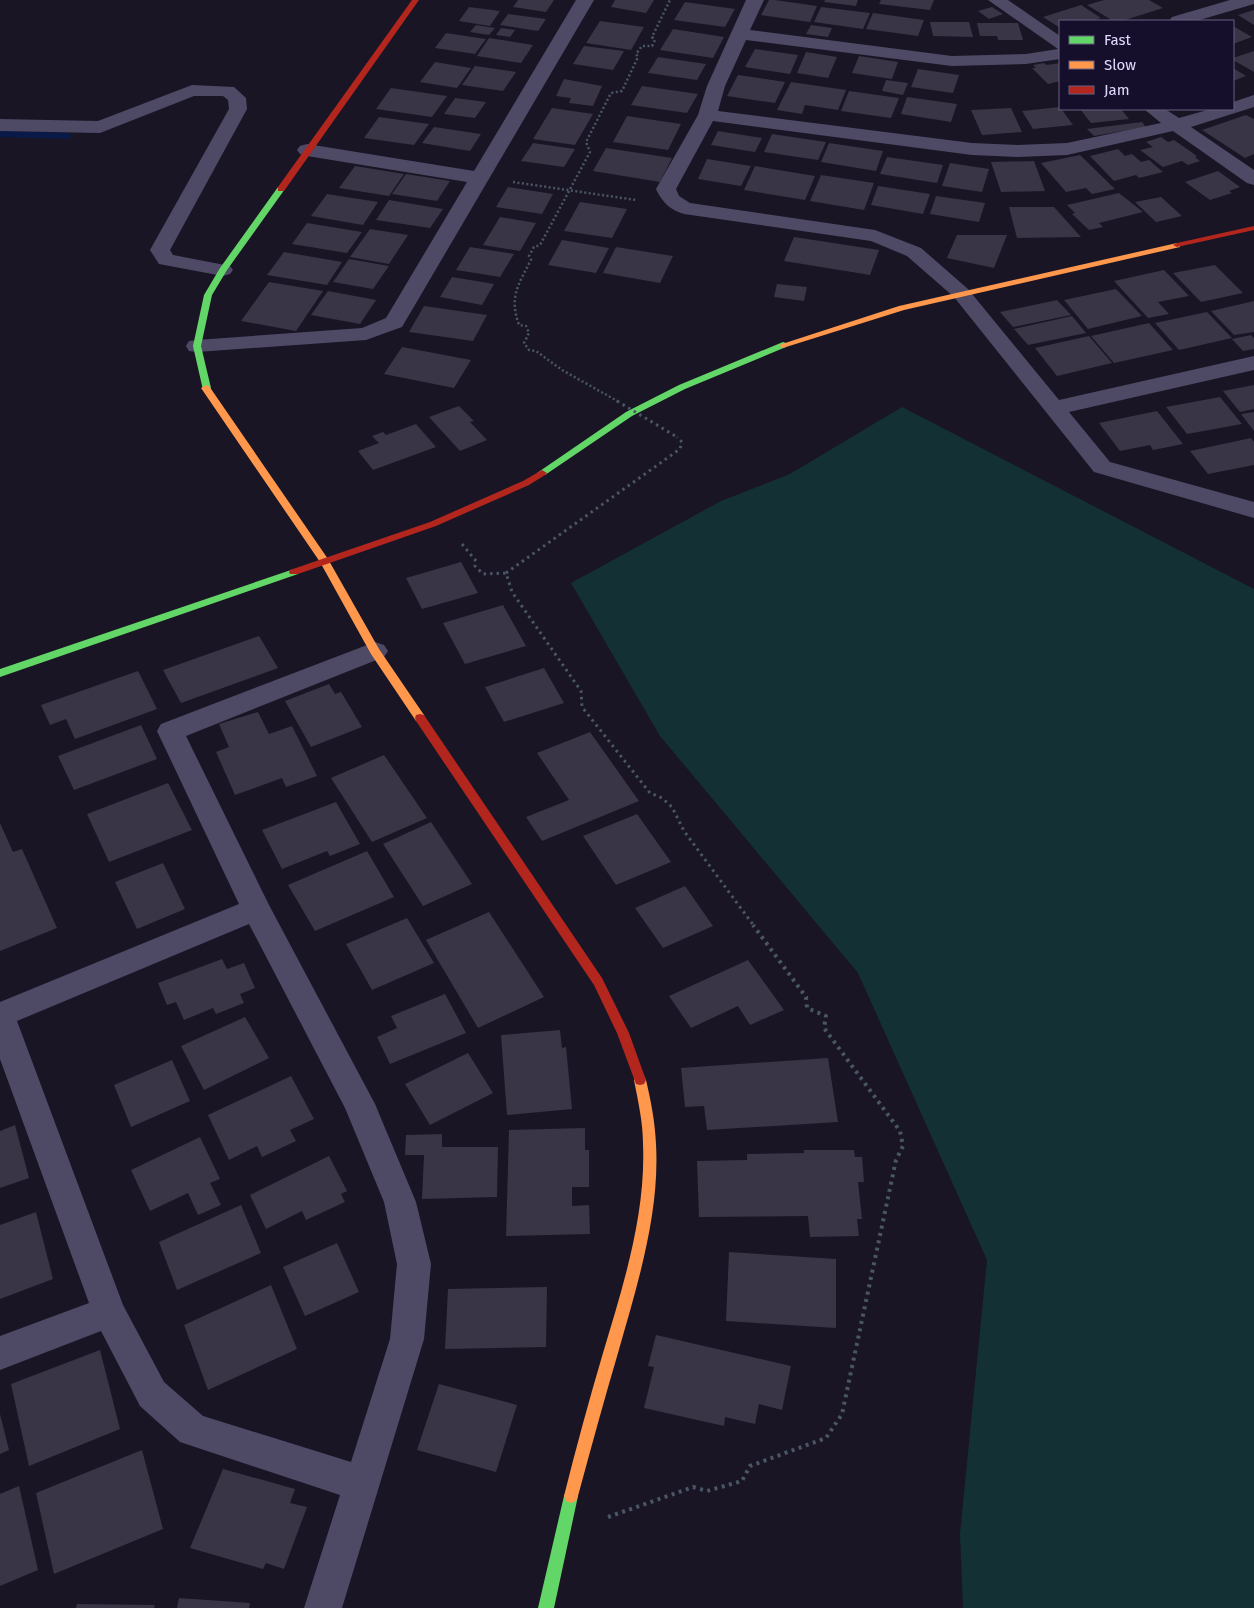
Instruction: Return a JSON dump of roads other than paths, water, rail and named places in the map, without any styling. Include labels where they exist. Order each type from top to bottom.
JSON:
[{"type":"street","points":[[416,0],[223,270],[208,295],[196,346],[204,386],[324,562],[375,651],[598,982],[619,1021],[633,1056],[649,1125],[651,1187],[639,1249],[575,1478],[546,1608]]},
{"type":"street","points":[[196,346],[366,334],[394,322],[584,0]]},
{"type":"street","points":[[755,0],[716,86],[707,115],[666,189],[672,199],[684,208],[875,236],[914,252],[944,276],[961,293],[1102,467],[1254,510]]},
{"type":"street","points":[[997,0],[1059,43]]},
{"type":"street","points":[[1181,20],[1248,0]]},
{"type":"street","points":[[740,34],[952,61],[1026,59],[1059,54]]},
{"type":"street","points":[[0,125],[100,127],[192,90],[228,91],[237,98],[238,109],[160,250],[166,260],[223,270]]},
{"type":"street","points":[[1234,107],[1254,101]]},
{"type":"street","points":[[1154,110],[1254,179]]},
{"type":"street","points":[[707,115],[972,149],[1018,151],[1067,149],[1177,125],[1225,110]]},
{"type":"street","points":[[307,150],[478,178]]},
{"type":"street","points":[[0,673],[433,524],[526,483],[629,414],[682,387],[769,349],[902,308],[961,293],[1254,228]]},
{"type":"street","points":[[1054,408],[1254,363]]},
{"type":"street","points":[[323,1608],[407,1339],[414,1264],[400,1202],[359,1104],[256,909],[170,731],[375,651]]},
{"type":"street","points":[[256,909],[0,1016],[109,1312],[152,1394],[193,1430],[362,1484]]},
{"type":"street","points":[[0,1353],[109,1312]]},
{"type":"waterway","points":[[0,134],[68,136]]}]
